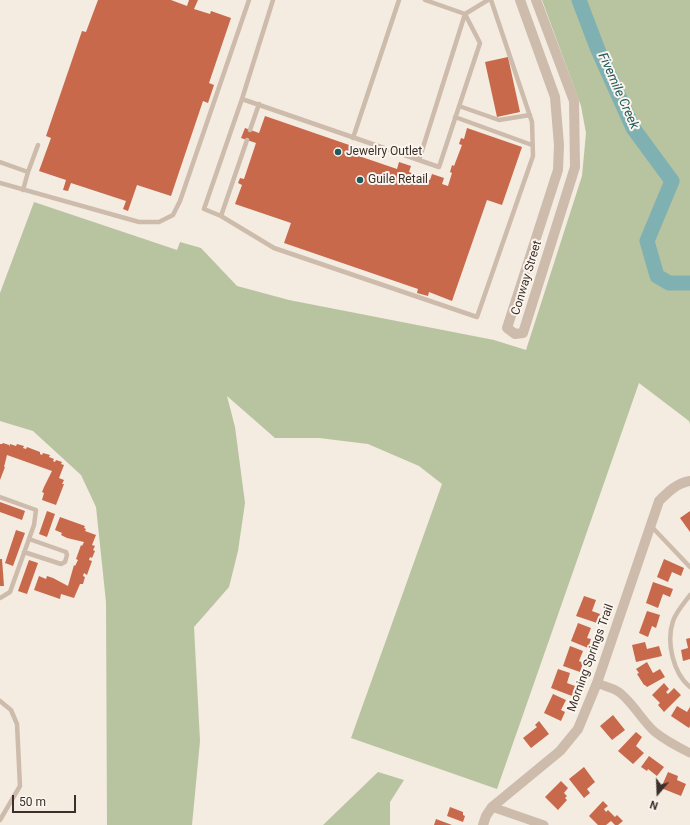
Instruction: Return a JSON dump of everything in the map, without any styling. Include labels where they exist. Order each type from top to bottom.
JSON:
[{"type":"street","name":"Conway Street","points":[[520,0],[555,97],[559,145],[558,170],[507,328],[515,334],[524,333],[576,168],[574,101],[536,0]]},
{"type":"street","name":"Morning Springs Trail","points":[[483,825],[486,816],[492,807],[560,751],[578,729],[597,683],[659,501],[671,490],[684,482],[690,481]]},
{"type":"street","points":[[597,683],[618,691],[644,722],[656,733],[673,745],[690,753]]},
{"type":"street","points":[[492,807],[544,825]]},
{"type":"lane","points":[[0,183],[139,222],[159,222],[173,215],[180,201],[249,0]]},
{"type":"lane","points":[[273,0],[242,99],[204,209],[221,216],[274,248],[477,318],[533,156],[532,122],[490,0],[465,14],[419,160]]},
{"type":"lane","points":[[353,138],[399,0]]},
{"type":"lane","points":[[242,99],[439,167],[480,43],[465,14],[425,0]]},
{"type":"lane","points":[[475,0],[478,6]]},
{"type":"lane","points":[[250,130],[259,104]]},
{"type":"lane","points":[[459,106],[499,120],[530,115]]},
{"type":"lane","points":[[455,117],[532,145]]},
{"type":"lane","points":[[221,216],[247,140]]},
{"type":"lane","points":[[23,190],[38,145]]},
{"type":"lane","points":[[0,162],[28,172]]},
{"type":"lane","points":[[0,497],[36,510],[34,525],[10,592],[0,598]]},
{"type":"lane","points":[[651,526],[690,567]]},
{"type":"lane","points":[[24,552],[61,564],[65,562],[67,555],[66,552],[29,539]]},
{"type":"lane","points":[[690,595],[673,621],[670,636],[671,652],[676,666],[686,684],[690,687]]},
{"type":"lane","points":[[0,701],[11,710],[17,724],[20,786],[0,820]]},
{"type":"green space","points":[[542,0],[690,0],[690,424],[689,421],[639,383],[497,789],[351,738],[442,484],[419,466],[368,444],[319,438],[275,438],[227,396],[235,427],[245,503],[238,551],[229,587],[194,627],[200,741],[192,825],[107,825],[106,602],[96,507],[81,475],[33,431],[0,421],[0,293],[34,202],[177,250],[180,242],[201,248],[237,286],[289,300],[494,340],[526,350],[582,176],[586,133],[581,106]]},
{"type":"green space","points":[[378,772],[404,780],[390,802],[390,825],[323,825]]},
{"type":"building","points":[[98,0],[171,0],[187,6],[189,0],[198,0],[194,9],[210,14],[211,11],[231,18],[209,83],[214,85],[208,103],[203,101],[171,196],[137,185],[128,211],[123,209],[126,201],[71,183],[68,191],[63,190],[66,180],[39,171],[51,138],[46,136],[82,31],[86,32]]},
{"type":"building","points":[[508,57],[520,112],[497,117],[485,62]]},
{"type":"building","points":[[265,116],[355,147],[353,154],[397,169],[399,162],[411,166],[409,172],[430,180],[432,174],[444,178],[442,184],[448,186],[452,173],[450,172],[452,165],[454,166],[462,145],[459,144],[461,138],[464,139],[467,128],[522,147],[502,205],[487,200],[452,301],[429,292],[428,296],[417,293],[418,289],[284,243],[291,223],[235,204],[242,185],[238,183],[240,178],[244,179],[256,143],[241,138],[245,128],[259,133]]},
{"type":"building","points":[[3,443],[9,445],[9,447],[10,444],[24,446],[23,448],[26,449],[27,447],[40,452],[42,455],[43,453],[50,455],[49,457],[54,459],[53,461],[55,462],[56,460],[62,462],[61,464],[64,465],[59,478],[64,480],[62,484],[64,484],[56,505],[42,500],[44,493],[42,492],[52,471],[7,455],[5,467],[0,480],[0,444]]},
{"type":"building","points":[[0,502],[25,511],[22,520],[0,512]]},
{"type":"building","points":[[47,511],[55,514],[47,537],[39,534]]},
{"type":"building","points":[[690,511],[690,532],[680,518]]},
{"type":"building","points":[[60,517],[85,526],[85,531],[96,535],[92,545],[95,546],[93,550],[95,551],[92,558],[90,557],[89,560],[92,561],[87,575],[84,573],[83,576],[85,577],[83,584],[80,584],[74,598],[61,594],[60,599],[34,590],[39,576],[46,579],[47,576],[53,578],[68,586],[74,565],[75,566],[78,560],[76,559],[81,545],[82,546],[84,542],[67,538],[61,535],[62,533],[55,530]]},
{"type":"building","points":[[16,530],[25,533],[13,566],[5,563]]},
{"type":"building","points":[[0,559],[2,559],[4,586],[0,586]]},
{"type":"building","points":[[664,559],[684,568],[681,576],[672,572],[668,582],[657,577]]},
{"type":"building","points":[[29,560],[38,563],[27,594],[18,591]]},
{"type":"building","points":[[653,582],[673,589],[670,597],[663,594],[658,608],[646,603]]},
{"type":"building","points":[[584,596],[596,600],[592,611],[600,614],[597,623],[576,616]]},
{"type":"building","points":[[647,611],[660,615],[656,628],[652,626],[648,637],[639,633]]},
{"type":"building","points":[[578,623],[591,628],[587,638],[591,639],[588,648],[571,641]]},
{"type":"building","points":[[690,638],[690,659],[683,661],[681,650],[688,648],[686,639]]},
{"type":"building","points":[[645,642],[647,649],[659,646],[662,656],[636,662],[632,645]]},
{"type":"building","points":[[570,646],[583,651],[579,661],[583,663],[580,672],[563,666]]},
{"type":"building","points":[[647,662],[653,673],[660,669],[665,677],[647,687],[637,674],[639,673],[636,669]]},
{"type":"building","points":[[558,669],[570,673],[567,683],[575,686],[572,696],[551,688]]},
{"type":"building","points":[[664,683],[669,689],[666,692],[668,694],[674,688],[681,695],[664,712],[658,705],[660,703],[652,695]]},
{"type":"building","points":[[553,694],[566,700],[561,710],[565,712],[561,721],[544,713]]},
{"type":"building","points":[[677,706],[687,712],[690,707],[689,728],[671,716]]},
{"type":"building","points":[[613,715],[625,730],[612,740],[600,726]]},
{"type":"building","points":[[539,721],[549,734],[531,748],[523,738],[537,727],[535,725]]},
{"type":"building","points":[[636,732],[642,737],[636,746],[644,753],[633,764],[618,751]]},
{"type":"building","points":[[649,756],[664,767],[657,776],[648,769],[647,771],[641,767]]},
{"type":"building","points":[[584,767],[595,782],[587,789],[590,793],[584,798],[569,779]]},
{"type":"building","points":[[668,772],[678,776],[677,780],[686,784],[681,796],[661,788]]},
{"type":"building","points":[[561,781],[568,788],[564,793],[567,796],[565,798],[567,800],[558,810],[545,797]]},
{"type":"building","points":[[603,801],[608,806],[604,809],[606,812],[608,810],[615,817],[617,815],[623,821],[618,825],[615,825],[611,821],[606,825],[598,825],[589,816]]},
{"type":"building","points":[[450,807],[463,812],[463,815],[465,816],[463,822],[447,816]]},
{"type":"building","points":[[436,819],[452,825],[434,825]]},
{"type":"waterway","name":"Fivemile Creek","points":[[579,0],[598,50],[633,128],[672,181],[647,241],[657,276],[669,283],[690,283]]},
{"type":"place","name":"Jewelry Outlet","points":[[338,152]]},
{"type":"place","name":"Guile Retail","points":[[360,180]]}]
